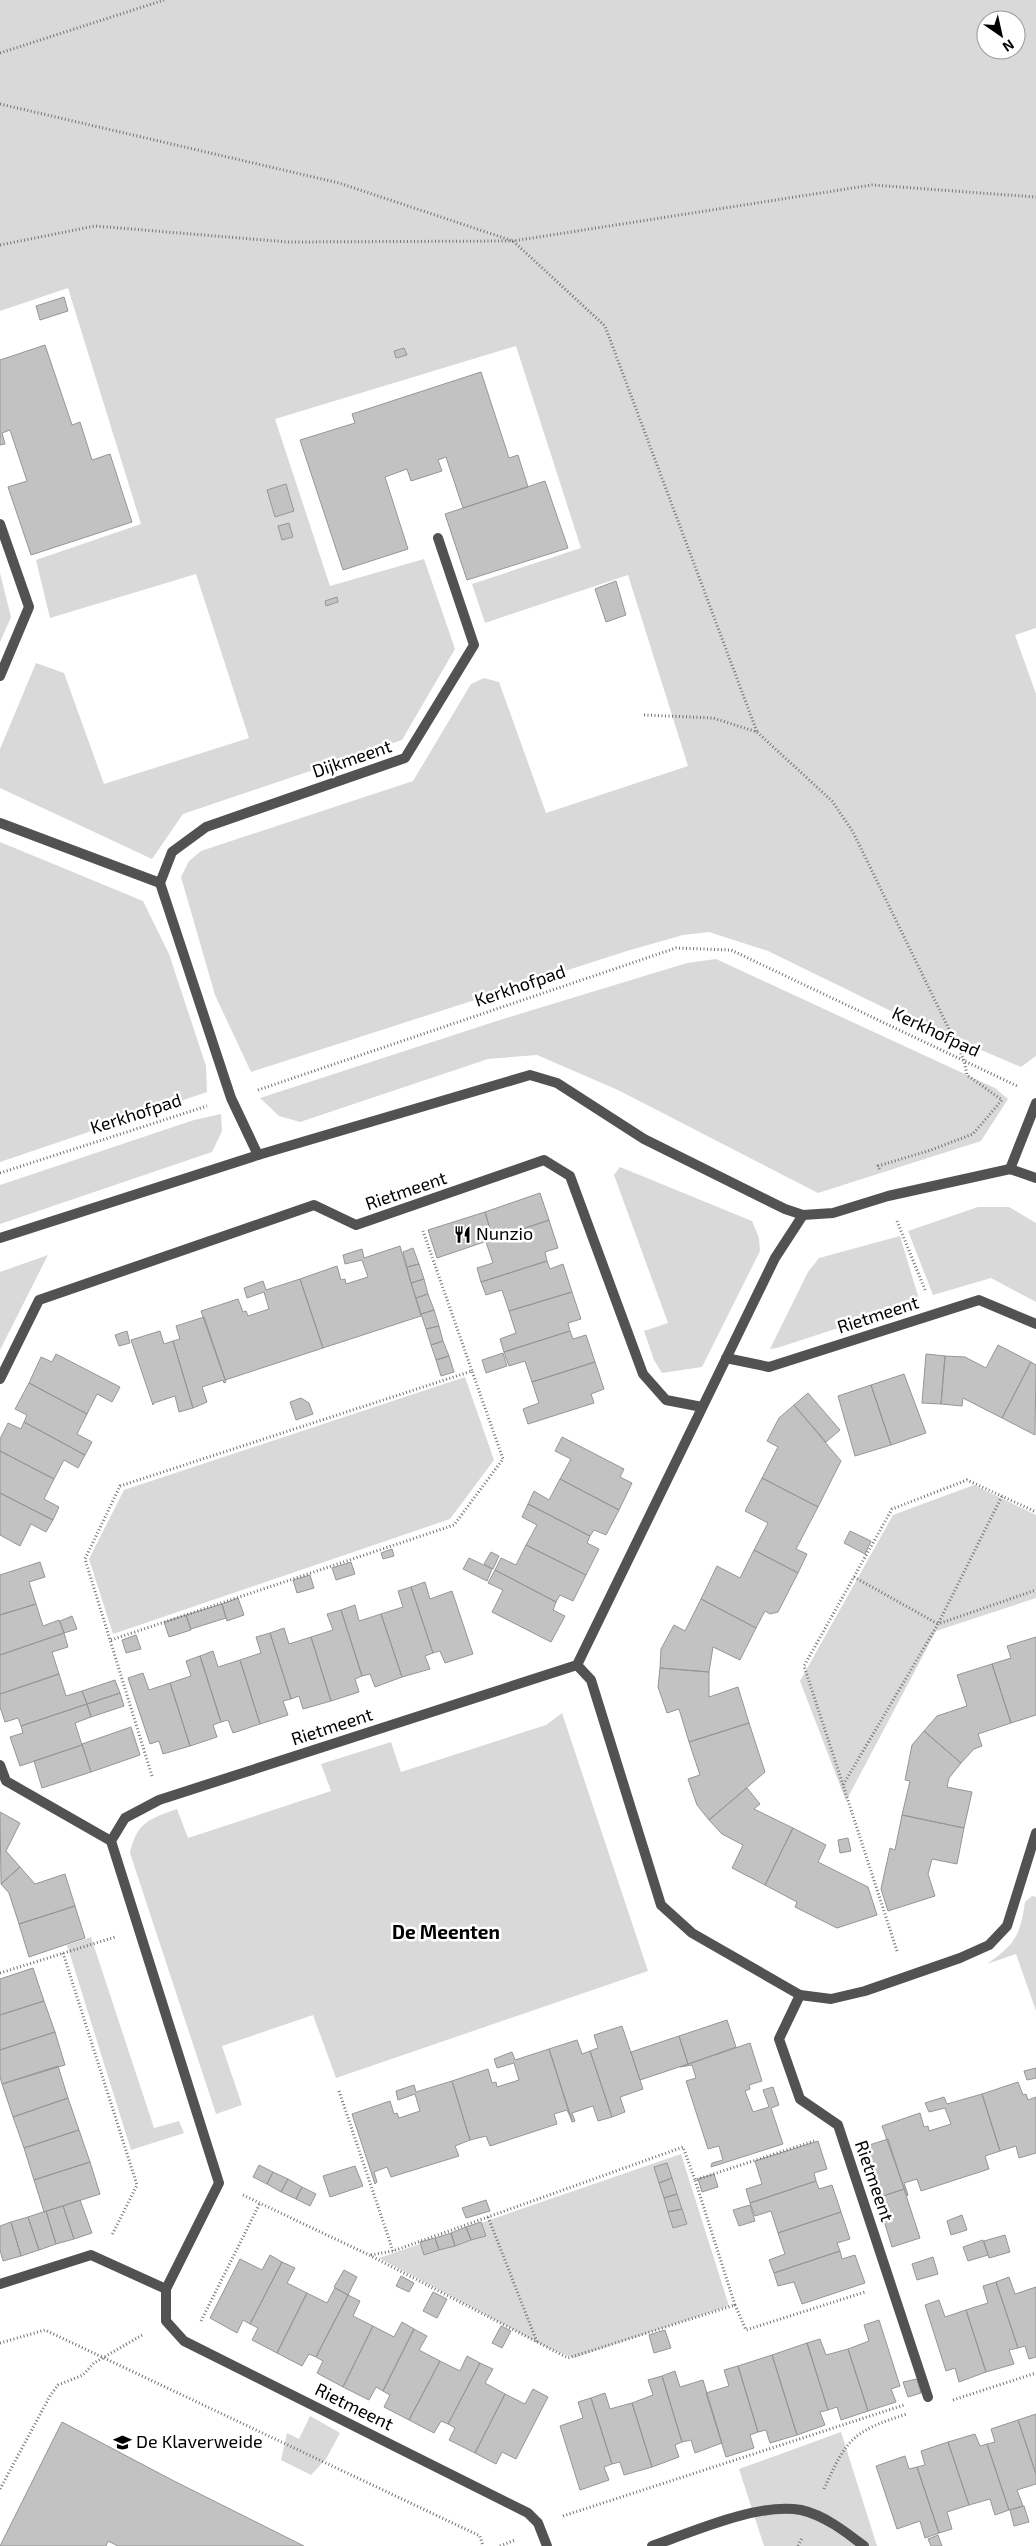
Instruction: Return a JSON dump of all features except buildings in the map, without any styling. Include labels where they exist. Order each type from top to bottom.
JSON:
[{"type":"street","points":[[0,524],[29,607],[0,676]]},
{"type":"street","name":"Dijkmeent","points":[[160,883],[172,852],[206,827],[405,758],[474,645],[438,538]]},
{"type":"street","points":[[0,823],[160,883],[231,1098],[258,1155]]},
{"type":"street","points":[[0,1238],[258,1155],[530,1075],[557,1083],[644,1139],[785,1210],[803,1215],[833,1213],[888,1196],[1010,1169],[1036,1178]]},
{"type":"street","points":[[1010,1169],[1036,1103]]},
{"type":"street","name":"Rietmeent","points":[[0,1379],[39,1300],[314,1205],[356,1225],[544,1160],[570,1176],[643,1374],[666,1400],[702,1407]]},
{"type":"street","points":[[803,1215],[775,1258],[577,1664],[591,1680],[661,1905],[692,1933],[800,1995],[831,1999],[906,1978],[990,1945],[1007,1926],[1036,1833]]},
{"type":"street","name":"Rietmeent","points":[[726,1358],[769,1367],[980,1300],[1036,1324]]},
{"type":"street","name":"Rietmeent","points":[[111,1840],[125,1818],[159,1800],[577,1664]]},
{"type":"street","points":[[0,1765],[6,1781],[111,1840],[219,2183],[166,2289],[166,2321]]},
{"type":"street","name":"Rietmeent","points":[[800,1995],[779,2038],[800,2099],[838,2125],[892,2283],[928,2398]]},
{"type":"street","points":[[0,2284],[92,2255],[166,2289]]},
{"type":"street","name":"Rietmeent","points":[[166,2321],[184,2342],[528,2513],[538,2523],[547,2546]]},
{"type":"street","points":[[652,2546],[756,2511],[800,2510],[813,2514],[841,2528],[864,2546]]},
{"type":"path","points":[[0,53],[164,0]]},
{"type":"path","points":[[0,104],[339,183],[513,241],[605,326],[757,732]]},
{"type":"path","points":[[0,245],[95,226],[288,242],[513,241],[872,186],[1036,196]]},
{"type":"path","points":[[644,715],[713,718],[757,732],[832,801],[853,832],[964,1060],[967,1075]]},
{"type":"path","name":"Kerkhofpad","points":[[0,1173],[231,1098],[676,948],[731,950],[1018,1086]]},
{"type":"path","points":[[111,1640],[454,1525],[503,1459],[414,1205]]},
{"type":"path","points":[[159,1800],[85,1559],[120,1486],[472,1371]]},
{"type":"path","points":[[906,1978],[804,1666],[892,1509],[967,1480],[1036,1512]]},
{"type":"path","points":[[844,1785],[938,1624],[1002,1496]]},
{"type":"path","points":[[854,1577],[938,1624],[1036,1590]]},
{"type":"path","points":[[0,1974],[139,1929]]},
{"type":"path","points":[[63,1953],[138,2185],[101,2258]]},
{"type":"path","points":[[339,2091],[392,2251]]},
{"type":"path","points":[[695,2180],[841,2133]]},
{"type":"path","points":[[370,2256],[392,2251],[683,2148],[735,2305],[746,2330],[892,2283]]},
{"type":"path","points":[[219,2183],[370,2256],[568,2358],[735,2305]]},
{"type":"path","points":[[200,2323],[260,2204]]},
{"type":"path","points":[[488,2217],[537,2343]]},
{"type":"path","points":[[0,2489],[58,2384],[83,2375],[94,2363],[166,2321]]},
{"type":"path","points":[[0,2344],[45,2330],[480,2536],[483,2546]]},
{"type":"path","points":[[949,2401],[1036,2373]]},
{"type":"path","points":[[559,2517],[928,2398]]},
{"type":"path","points":[[798,2546],[837,2460],[860,2431],[911,2413]]},
{"type":"shaded area","points":[[0,0],[1036,0],[1036,628],[1015,635],[1036,694],[1036,1056],[1021,1067],[899,1015],[768,951],[709,932],[683,935],[627,951],[251,1072],[215,995],[181,877],[189,861],[201,851],[413,781],[471,684],[484,678],[499,682],[546,813],[688,766],[628,575],[485,623],[472,584],[581,548],[516,346],[275,419],[330,586],[424,559],[455,649],[402,740],[183,814],[152,859],[0,788],[0,749],[36,663],[64,673],[104,784],[249,738],[196,574],[50,618],[36,560],[141,524],[68,288],[0,311]]},
{"type":"shaded area","points":[[0,573],[11,617],[0,642]]},
{"type":"shaded area","points":[[0,842],[143,901],[169,954],[206,1066],[207,1092],[0,1162]]},
{"type":"shaded area","points":[[716,959],[995,1088],[1008,1099],[981,1141],[818,1193],[618,1090],[537,1055],[488,1059],[300,1122],[279,1116],[260,1098],[503,1019],[687,963]]},
{"type":"shaded area","points":[[221,1114],[222,1131],[212,1152],[0,1224],[0,1185],[194,1120]]},
{"type":"shaded area","points":[[620,1167],[752,1221],[759,1238],[760,1251],[702,1367],[662,1373],[654,1360],[644,1331],[668,1323],[614,1175]]},
{"type":"shaded area","points":[[978,1207],[1009,1207],[1036,1223],[1036,1302],[991,1278],[933,1295],[908,1231]]},
{"type":"shaded area","points":[[900,1236],[919,1299],[872,1317],[770,1349],[808,1272],[819,1258]]},
{"type":"shaded area","points":[[48,1255],[0,1350],[0,1272]]},
{"type":"shaded area","points":[[465,1377],[494,1460],[450,1519],[113,1634],[89,1559],[124,1490]]},
{"type":"shaded area","points":[[974,1485],[1036,1515],[1036,1598],[936,1631],[846,1801],[800,1681],[893,1515]]},
{"type":"shaded area","points":[[562,1713],[648,1971],[336,2078],[313,2015],[222,2046],[242,2105],[216,2114],[130,1853],[136,1834],[141,1828],[152,1819],[177,1809],[188,1838],[331,1791],[321,1764],[391,1742],[401,1772],[546,1725]]},
{"type":"shaded area","points":[[1032,1896],[1036,1897],[1036,2011],[1016,1954],[987,1964],[1004,1951],[1015,1939],[1021,1924],[1025,1902]]},
{"type":"shaded area","points":[[91,1937],[154,2128],[179,2121],[184,2133],[131,2150],[67,1945]]},
{"type":"shaded area","points":[[681,2154],[729,2306],[574,2358],[548,2348],[379,2258]]},
{"type":"shaded area","points":[[310,2416],[340,2433],[326,2459],[311,2475],[281,2460],[287,2433],[299,2439]]},
{"type":"shaded area","points":[[841,2432],[877,2546],[764,2546],[739,2469]]},
{"type":"place","name":"Nunzio","points":[[462,1234]]},
{"type":"place","name":"De Klaverweide","points":[[122,2442]]},
{"type":"district","name":"De Meenten","points":[[446,1932]]}]
